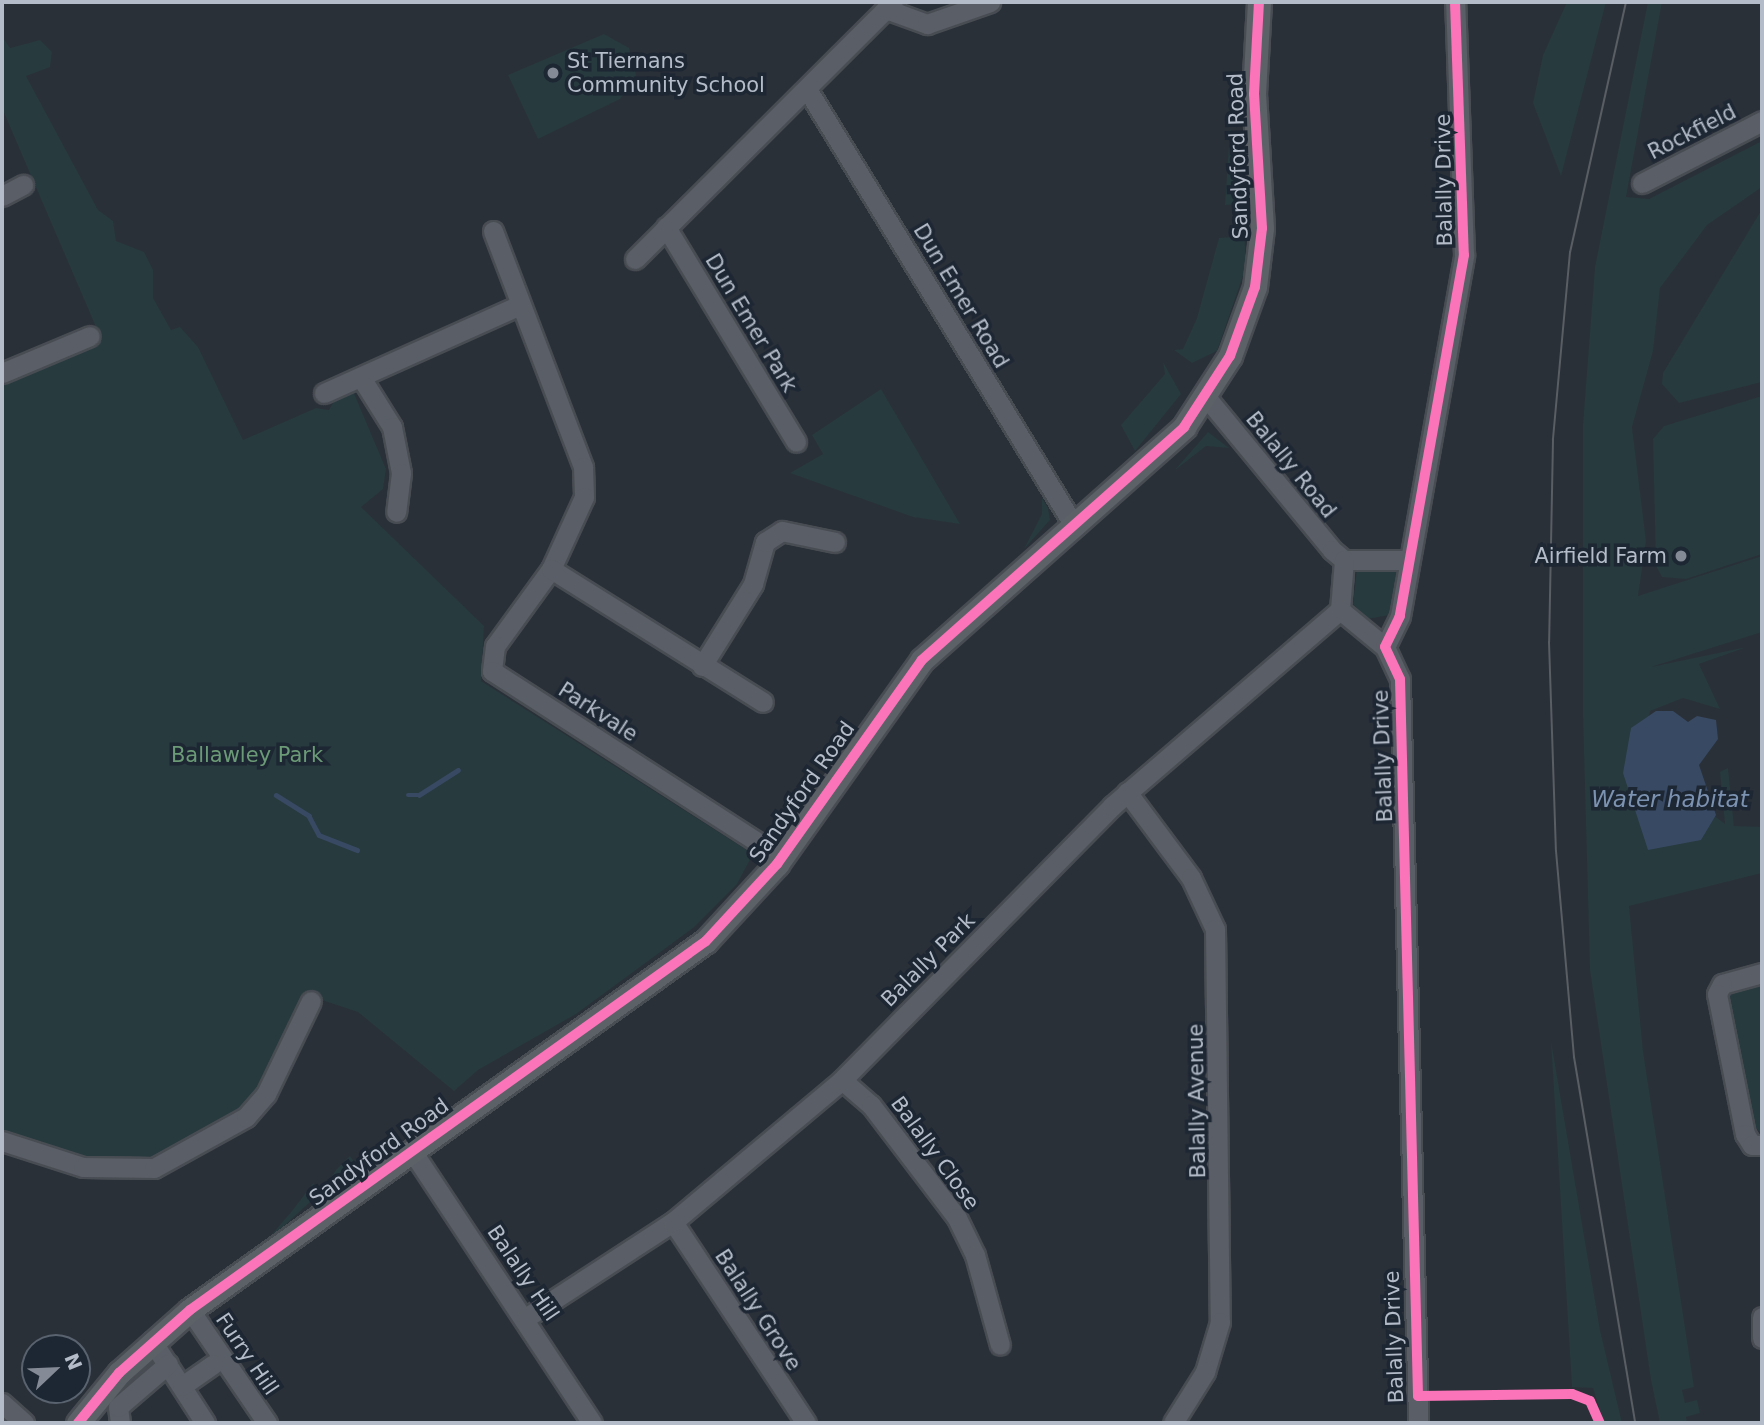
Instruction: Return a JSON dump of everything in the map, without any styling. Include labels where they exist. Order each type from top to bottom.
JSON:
[{"type":"main road","name":"Sandyford Road","points":[[78,1423],[152,1342],[190,1310],[679,964],[782,858],[922,660],[1161,452],[1206,397],[1242,328],[1260,257],[1254,94],[1259,2]]},
{"type":"street","points":[[635,259],[890,5],[927,24],[990,2]]},
{"type":"street","name":"Balally Drive","points":[[1418,1423],[1400,679],[1385,647],[1400,616],[1464,255],[1455,2]]},
{"type":"street","name":"Dun Emer Road","points":[[807,89],[1075,527]]},
{"type":"street","name":"Rockfield","points":[[1642,183],[1762,121]]},
{"type":"street","points":[[2,196],[23,185]]},
{"type":"street","name":"Dun Emer Park","points":[[666,227],[796,442]]},
{"type":"street","name":"Parkvale","points":[[494,231],[583,467],[584,497],[551,569],[495,646],[492,671],[782,858]]},
{"type":"street","points":[[324,393],[362,379],[520,305]]},
{"type":"street","points":[[2,373],[90,336]]},
{"type":"street","points":[[362,379],[392,427],[401,473],[396,512]]},
{"type":"street","name":"Balally Road","points":[[1206,397],[1343,560]]},
{"type":"street","points":[[702,666],[753,584],[765,542],[782,531],[835,542]]},
{"type":"street","points":[[1385,647],[1340,610],[1343,560],[1409,560]]},
{"type":"street","points":[[551,569],[763,702]]},
{"type":"street","name":"Balally Park","points":[[527,1317],[673,1222],[842,1080],[1127,792],[1340,610]]},
{"type":"street","name":"Balally Avenue","points":[[1127,792],[1191,878],[1215,929],[1220,1322],[1205,1373],[1173,1423]]},
{"type":"street","points":[[1762,973],[1722,984],[1717,994],[1745,1134],[1752,1145],[1762,1145]]},
{"type":"street","points":[[2,1141],[83,1167],[154,1168],[246,1117],[266,1094],[311,1001]]},
{"type":"street","name":"Balally Close","points":[[842,1080],[871,1105],[957,1218],[975,1255],[1000,1345]]},
{"type":"street","name":"Balally Hill","points":[[412,1151],[527,1317],[592,1423]]},
{"type":"street","name":"Balally Grove","points":[[673,1222],[806,1423]]},
{"type":"street","name":"Furry Hill","points":[[190,1310],[267,1423]]},
{"type":"street","points":[[1762,1317],[1762,1338]]},
{"type":"street","points":[[152,1342],[205,1423]]},
{"type":"street","points":[[120,1423],[118,1407],[167,1364]]},
{"type":"street","points":[[182,1386],[213,1364]]},
{"type":"street","points":[[2,1403],[24,1423]]},
{"type":"green space","points":[[1567,2],[1606,2],[1561,176],[1533,103],[1543,55]]},
{"type":"green space","points":[[1648,2],[1662,2],[1626,197],[1649,199],[1762,141],[1762,187],[1707,225],[1660,288],[1653,351],[1632,427],[1646,541],[1638,596],[1762,556],[1762,632],[1651,667],[1747,647],[1699,664],[1720,709],[1683,698],[1650,711],[1642,760],[1725,824],[1720,772],[1728,768],[1734,826],[1762,827],[1762,873],[1629,906],[1643,1051],[1694,1387],[1682,1390],[1685,1403],[1697,1400],[1700,1413],[1686,1417],[1687,1423],[1660,1423],[1651,1380],[1590,970],[1583,716],[1583,424],[1595,267]]},
{"type":"green space","points":[[604,34],[629,48],[636,75],[630,86],[620,99],[538,139],[508,75]]},
{"type":"green space","name":"Ballawley Park","points":[[2,36],[10,48],[40,40],[52,52],[50,67],[26,76],[98,210],[113,221],[116,241],[144,252],[153,270],[153,298],[171,330],[180,327],[198,347],[243,440],[316,408],[329,410],[337,396],[353,391],[386,469],[383,489],[361,507],[484,626],[481,681],[753,854],[737,884],[693,928],[576,1014],[478,1070],[454,1091],[358,1012],[304,994],[270,1077],[252,1103],[153,1158],[88,1160],[2,1130],[2,385],[102,341],[2,108]]},
{"type":"green space","points":[[1230,129],[1240,146],[1246,267],[1217,351],[1192,363],[1174,350],[1183,349],[1197,318],[1219,238],[1244,236],[1241,204],[1225,205]]},
{"type":"green space","points":[[1762,209],[1762,382],[1679,403],[1662,384],[1663,373]]},
{"type":"green space","points":[[1163,362],[1181,394],[1135,451],[1121,425],[1165,374]]},
{"type":"green space","points":[[881,389],[960,524],[913,517],[790,473],[823,454],[812,435]]},
{"type":"green space","points":[[1762,396],[1762,554],[1686,579],[1662,577],[1656,566],[1653,439],[1664,426]]},
{"type":"green space","points":[[1208,432],[1229,448],[1206,446],[1174,471]]},
{"type":"green space","points":[[1042,498],[1048,508],[1050,520],[1024,549],[1042,514]]},
{"type":"green space","points":[[1391,568],[1400,572],[1396,602],[1390,615],[1367,619],[1353,604],[1357,569]]},
{"type":"green space","points":[[1761,980],[1762,1134],[1752,1124],[1728,999],[1734,988]]},
{"type":"green space","points":[[1551,1041],[1600,1330],[1622,1423],[1604,1423],[1593,1388],[1572,1387]]},
{"type":"green space","points":[[350,1156],[357,1166],[325,1186],[336,1170]]},
{"type":"green space","points":[[314,1182],[310,1202],[260,1248],[292,1211]]},
{"type":"water","name":"Water habitat","points":[[1656,711],[1673,711],[1688,722],[1697,716],[1716,720],[1718,739],[1699,765],[1716,815],[1701,840],[1648,850],[1623,773],[1631,728]]},
{"type":"waterway","points":[[408,795],[419,795],[458,770]]},
{"type":"waterway","points":[[276,795],[309,816],[319,835],[357,850]]},
{"type":"tram line","points":[[1626,2],[1570,252],[1553,440],[1549,642],[1556,851],[1574,1057],[1635,1423]]},
{"type":"cycle path","points":[[78,1423],[119,1373],[190,1310],[706,941],[777,864],[922,660],[1184,427],[1230,356],[1255,287],[1262,228],[1254,94],[1259,2]]},
{"type":"cycle path","points":[[1455,2],[1464,255],[1400,616],[1385,647],[1400,679],[1418,1396],[1572,1394],[1590,1401],[1600,1423]]},
{"type":"place","name":"St Tiernans Community School","points":[[553,73]]},
{"type":"place","name":"Airfield Farm","points":[[1681,556]]}]
